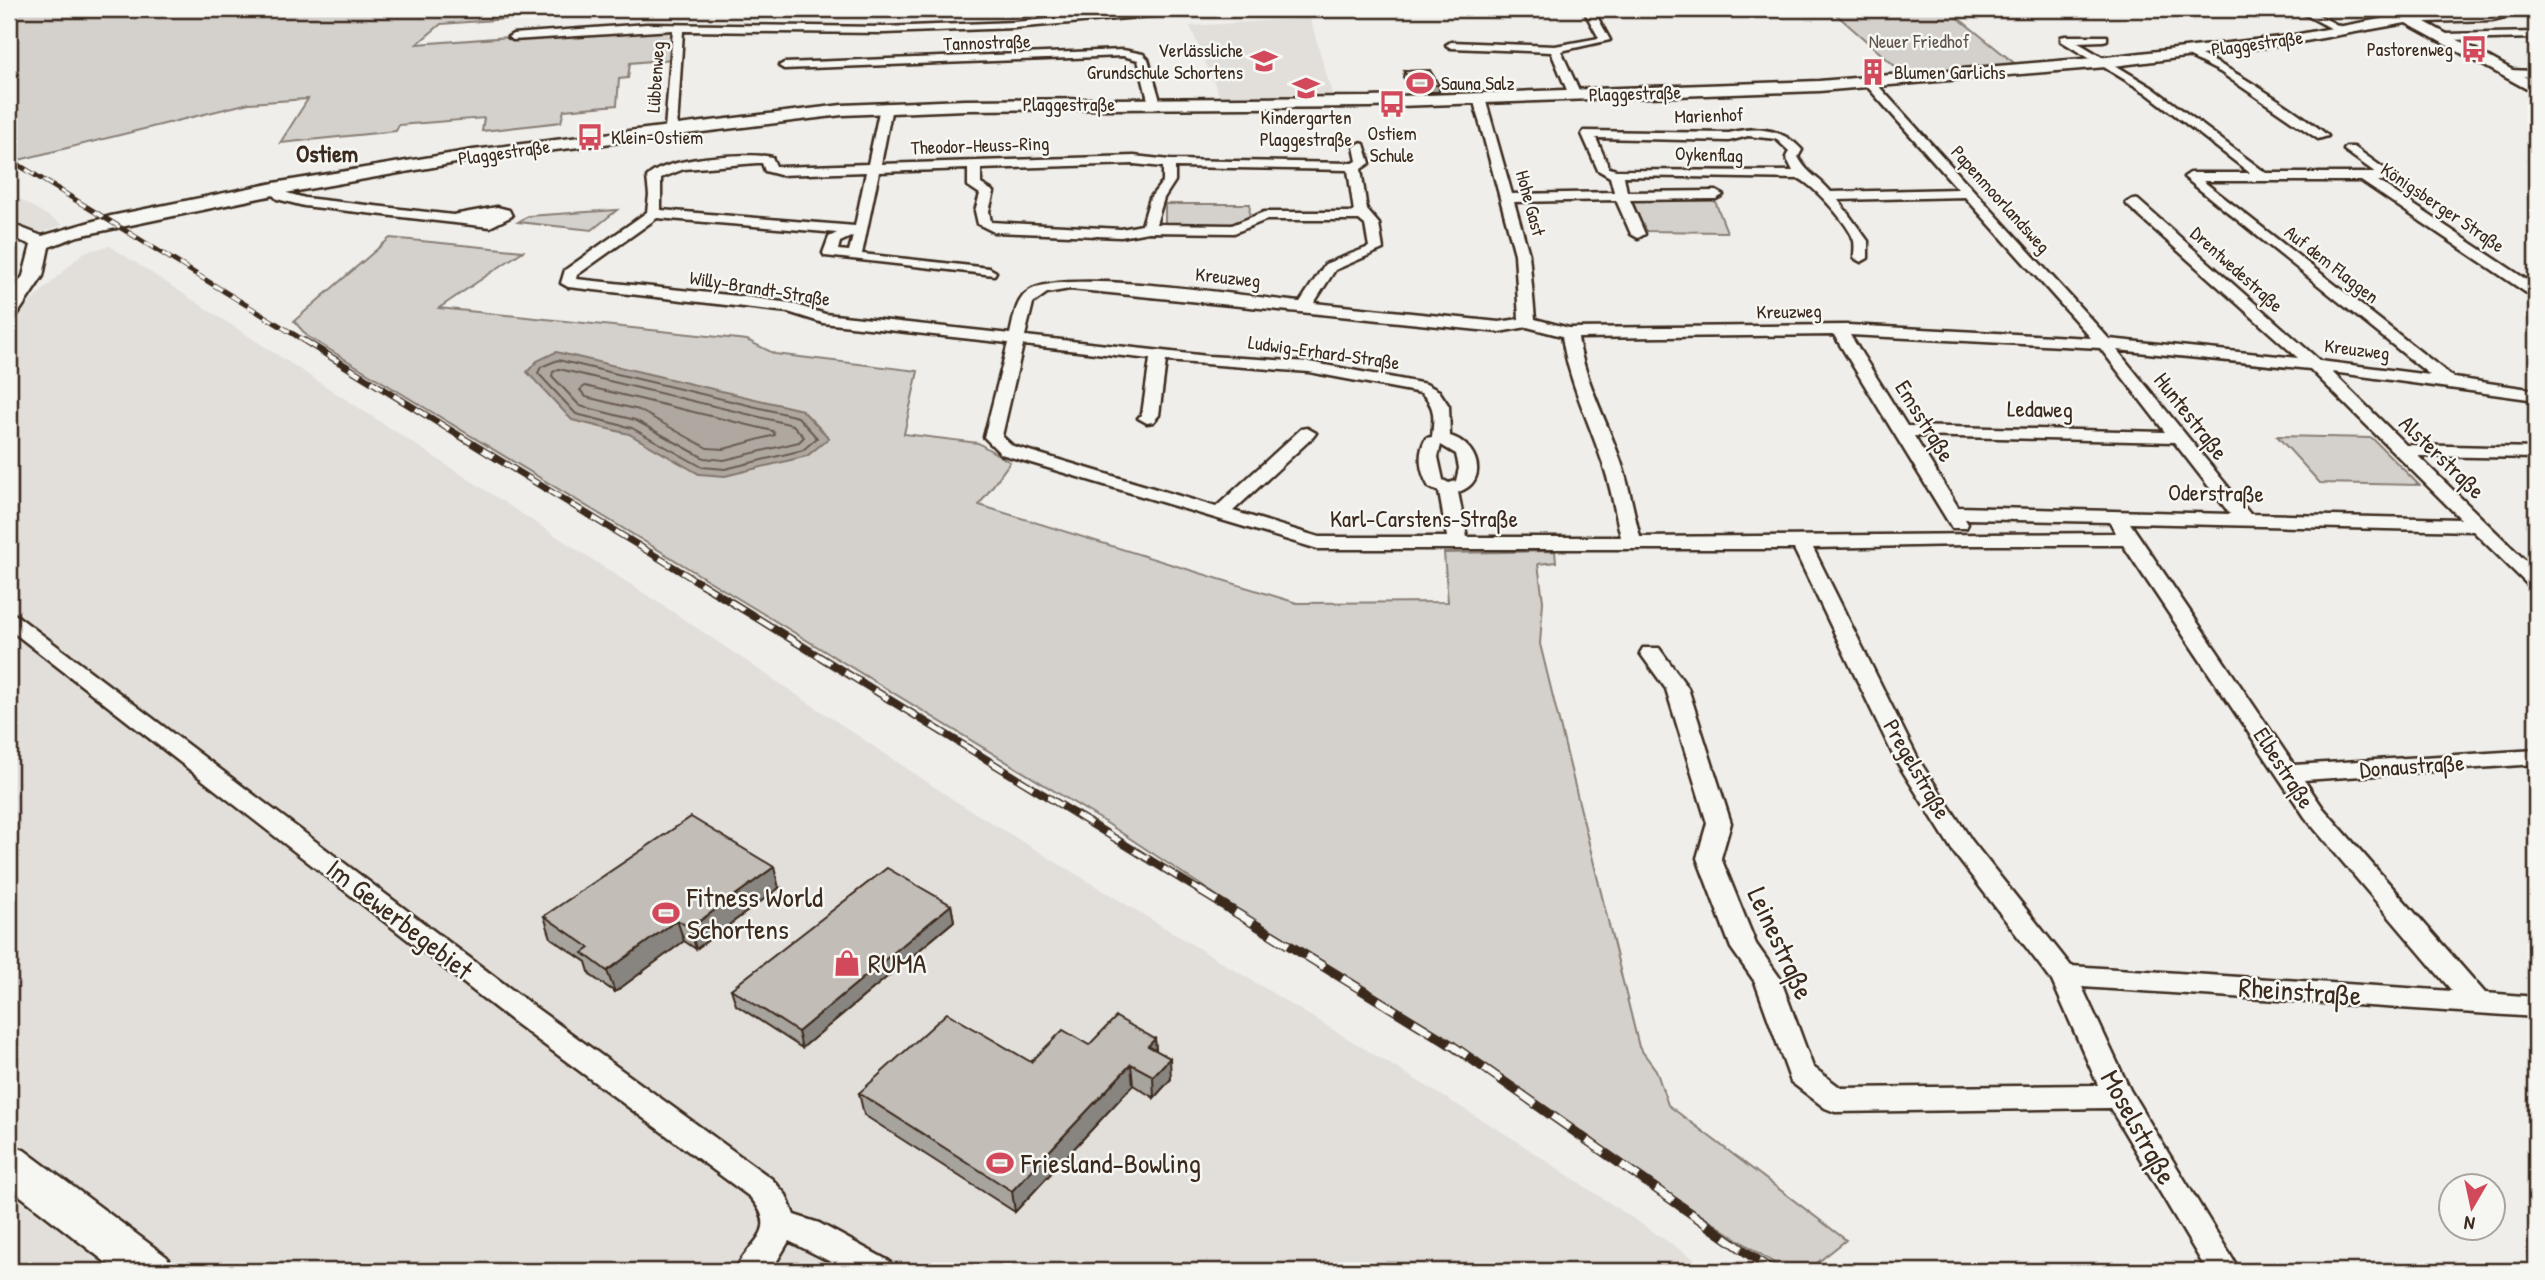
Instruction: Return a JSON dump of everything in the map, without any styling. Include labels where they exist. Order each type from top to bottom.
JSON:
[{"type":"street","points":[[513,37],[678,27],[884,30],[1065,22],[1195,9]]},
{"type":"street","points":[[1451,45],[1555,49],[1605,40],[1588,9]]},
{"type":"street","points":[[2300,9],[2340,29]]},
{"type":"street","name":"Plaggestraße","points":[[40,247],[71,232],[111,222],[274,189],[473,155],[671,129],[886,107],[1479,98],[1869,82],[2106,62],[2289,40],[2407,18],[2492,16],[2530,9]]},
{"type":"street","points":[[2407,18],[2446,37],[2536,89]]},
{"type":"street","name":"Lübbenweg","points":[[671,129],[678,27]]},
{"type":"street","points":[[2522,35],[2536,40]]},
{"type":"street","points":[[2446,37],[2536,35]]},
{"type":"street","points":[[2103,38],[2065,39],[2149,90],[2263,177]]},
{"type":"street","points":[[1555,49],[1575,95]]},
{"type":"street","points":[[2188,52],[2234,76],[2322,135]]},
{"type":"street","name":"Tannostraße","points":[[785,66],[1124,53],[1143,59],[1155,104]]},
{"type":"street","points":[[2508,73],[2536,74]]},
{"type":"street","name":"Papenmoorlandsweg","points":[[1869,82],[2103,342]]},
{"type":"street","name":"Hohe Gast","points":[[1479,98],[1522,254],[1527,322]]},
{"type":"street","points":[[859,230],[886,107]]},
{"type":"street","name":"Marienhof","points":[[1638,234],[1621,196],[1616,175],[1604,170],[1588,135],[1729,137],[1748,132],[1780,136],[1796,150],[1792,157],[1802,175]]},
{"type":"street","points":[[1360,147],[1363,163],[1354,167],[1362,216]]},
{"type":"street","name":"Königsberger Straße","points":[[2190,177],[2390,177],[2350,150]]},
{"type":"street","name":"Theodor-Heuss-Ring","points":[[654,214],[656,195],[653,177],[682,165],[765,159],[768,160],[770,168],[780,171],[1134,160],[1169,166],[1185,163],[1263,163],[1354,167]]},
{"type":"street","points":[[974,166],[975,186],[987,192],[982,211],[985,224],[994,229],[1121,233],[1149,228],[1234,229],[1264,216],[1362,216],[1372,224],[1377,249],[1330,267],[1305,306]]},
{"type":"street","points":[[1149,228],[1159,193],[1169,181],[1169,166]]},
{"type":"street","name":"Oykenflag","points":[[1616,175],[1622,172],[1802,175]]},
{"type":"street","points":[[1802,175],[1816,182],[1830,195],[1861,242],[1861,258]]},
{"type":"street","name":"Auf dem Flaggen","points":[[2190,177],[2450,382]]},
{"type":"street","name":"Königsberger Straße","points":[[2364,177],[2536,293]]},
{"type":"street","points":[[274,189],[282,196],[304,202],[452,219]]},
{"type":"street","points":[[1830,195],[1969,193]]},
{"type":"street","points":[[1508,198],[1717,195]]},
{"type":"street","name":"Drentwedestraße","points":[[2133,203],[2315,365]]},
{"type":"street","points":[[654,214],[859,230]]},
{"type":"street","name":"Willy-Brandt-Straße","points":[[654,214],[570,273],[568,283],[764,305],[823,318],[1017,339]]},
{"type":"street","points":[[9,229],[40,247],[33,276],[9,310]]},
{"type":"street","points":[[859,230],[841,234],[831,245],[830,253],[989,272]]},
{"type":"street","name":"Kreuzweg","points":[[1044,289],[1068,285],[1099,286],[1500,327],[1527,322],[1569,333],[1885,331],[2103,342],[2315,365],[2536,395]]},
{"type":"street","name":"Karl-Carstens-Straße","points":[[1044,289],[1033,293],[1026,301],[993,437],[1007,450],[1318,542],[1632,544]]},
{"type":"street","name":"Emsstraße","points":[[1840,331],[1955,513],[1965,539]]},
{"type":"street","points":[[1569,333],[1573,365],[1586,389],[1614,468],[1632,544],[2129,539]]},
{"type":"street","name":"Ludwig-Erhard-Straße","points":[[1017,339],[1158,355],[1309,367],[1426,389],[1439,400],[1442,408],[1441,440],[1433,442],[1429,449],[1431,474],[1435,483],[1448,489],[1458,543]]},
{"type":"street","name":"Huntestraße","points":[[2103,342],[2243,518]]},
{"type":"street","points":[[1147,418],[1150,415],[1158,355]]},
{"type":"street","name":"Alsterstraße","points":[[2315,365],[2536,582]]},
{"type":"street","name":"Ledaweg","points":[[1902,430],[2177,437]]},
{"type":"street","points":[[1220,513],[1307,433]]},
{"type":"street","points":[[1441,440],[1461,445],[1465,451],[1468,477],[1464,484],[1448,489]]},
{"type":"street","points":[[2399,450],[2536,453]]},
{"type":"street","name":"Oderstraße","points":[[1955,513],[2477,525]]},
{"type":"street","name":"Elbestraße","points":[[2116,516],[2315,814],[2477,1002]]},
{"type":"street","name":"Pregelstraße","points":[[1801,543],[1907,758],[1963,847],[2063,976]]},
{"type":"street","name":"Im Gewerbegebiet","points":[[9,619],[536,1023],[761,1188],[780,1212],[779,1224]]},
{"type":"street","name":"Leinestraße","points":[[1651,653],[1677,688],[1719,823],[1709,858],[1744,948],[1767,978],[1801,1074],[1835,1100],[2118,1096]]},
{"type":"street","name":"Donaustraße","points":[[2288,773],[2536,757]]},
{"type":"street","name":"Rheinstraße","points":[[2063,976],[2536,1007]]},
{"type":"street","name":"Moselstraße","points":[[2063,976],[2118,1096],[2224,1271]]},
{"type":"street","points":[[9,1163],[151,1271]]},
{"type":"street","points":[[751,1271],[773,1240],[779,1224],[808,1233],[878,1271]]},
{"type":"shaded area","name":"Verlässliche Grundschule Schortens","points":[[1310,18],[1333,97],[1220,97],[1190,26]]},
{"type":"shaded area","points":[[9,192],[15,196],[63,225],[9,244]]},
{"type":"shaded area","points":[[110,246],[676,614],[957,802],[1512,1138],[1712,1271],[9,1271],[9,329],[28,304],[84,252]]},
{"type":"green space","points":[[9,9],[392,9],[394,12],[590,9],[587,13],[441,24],[417,44],[629,28],[673,28],[672,59],[630,63],[628,78],[619,79],[617,105],[564,110],[561,122],[482,131],[484,118],[399,125],[396,131],[280,143],[308,99],[249,103],[19,160],[9,153]]},
{"type":"green space","points":[[781,9],[939,9],[779,16]]},
{"type":"green space","name":"Neuer Friedhof","points":[[1830,9],[1947,9],[2018,66],[1905,75]]},
{"type":"green space","points":[[1713,196],[1727,232],[1645,231],[1631,198]]},
{"type":"green space","points":[[1165,204],[1250,204],[1249,219],[1233,224],[1165,224]]},
{"type":"green space","points":[[617,210],[592,230],[518,222],[528,216]]},
{"type":"green space","points":[[390,238],[523,251],[439,308],[747,340],[775,354],[918,371],[904,434],[978,443],[1010,462],[979,505],[1297,603],[1448,602],[1444,553],[1555,551],[1556,562],[1538,564],[1543,601],[1540,644],[1639,1047],[1656,1070],[1668,1105],[1846,1240],[1807,1271],[1786,1271],[1102,820],[307,336],[294,321]]},
{"type":"green space","points":[[2277,436],[2372,438],[2419,485],[2320,483]]},
{"type":"water","points":[[556,352],[802,410],[829,438],[807,456],[725,476],[699,474],[629,434],[572,420],[527,372],[537,361]]},
{"type":"building","points":[[1430,70],[1439,85],[1412,86],[1404,71]]},
{"type":"building","name":"Fitness World Schortens","points":[[691,817],[774,867],[690,928],[677,920],[607,971],[583,953],[590,948],[544,916]]},
{"type":"building","name":"RUMA","points":[[887,868],[951,905],[798,1032],[731,989]]},
{"type":"building","name":"Friesland-Bowling","points":[[947,1013],[1031,1062],[1063,1030],[1089,1045],[1116,1017],[1155,1039],[1148,1046],[1170,1058],[1153,1076],[1131,1064],[1012,1191],[859,1093]]},
{"type":"railway","points":[[9,159],[308,343]]},
{"type":"railway","points":[[305,341],[703,585]]},
{"type":"railway","points":[[700,583],[1202,892]]},
{"type":"railway","points":[[1199,890],[1453,1046],[1773,1271]]},
{"type":"place","name":"Pastorenweg","points":[[2474,49]]},
{"type":"place","name":"Verlässliche Grundschule Schortens","points":[[1264,61]]},
{"type":"place","name":"Blumen Garlichs","points":[[1873,72]]},
{"type":"place","name":"Sauna Salz","points":[[1420,83]]},
{"type":"place","name":"Kindergarten Plaggestraße","points":[[1306,88]]},
{"type":"place","name":"Ostiem Schule","points":[[1392,104]]},
{"type":"place","name":"Klein-Ostiem","points":[[590,137]]},
{"type":"place","name":"Fitness World Schortens","points":[[666,913]]},
{"type":"place","name":"RUMA","points":[[847,963]]},
{"type":"place","name":"Friesland-Bowling","points":[[1000,1163]]},
{"type":"district","name":"Ostiem","points":[[327,154]]}]
